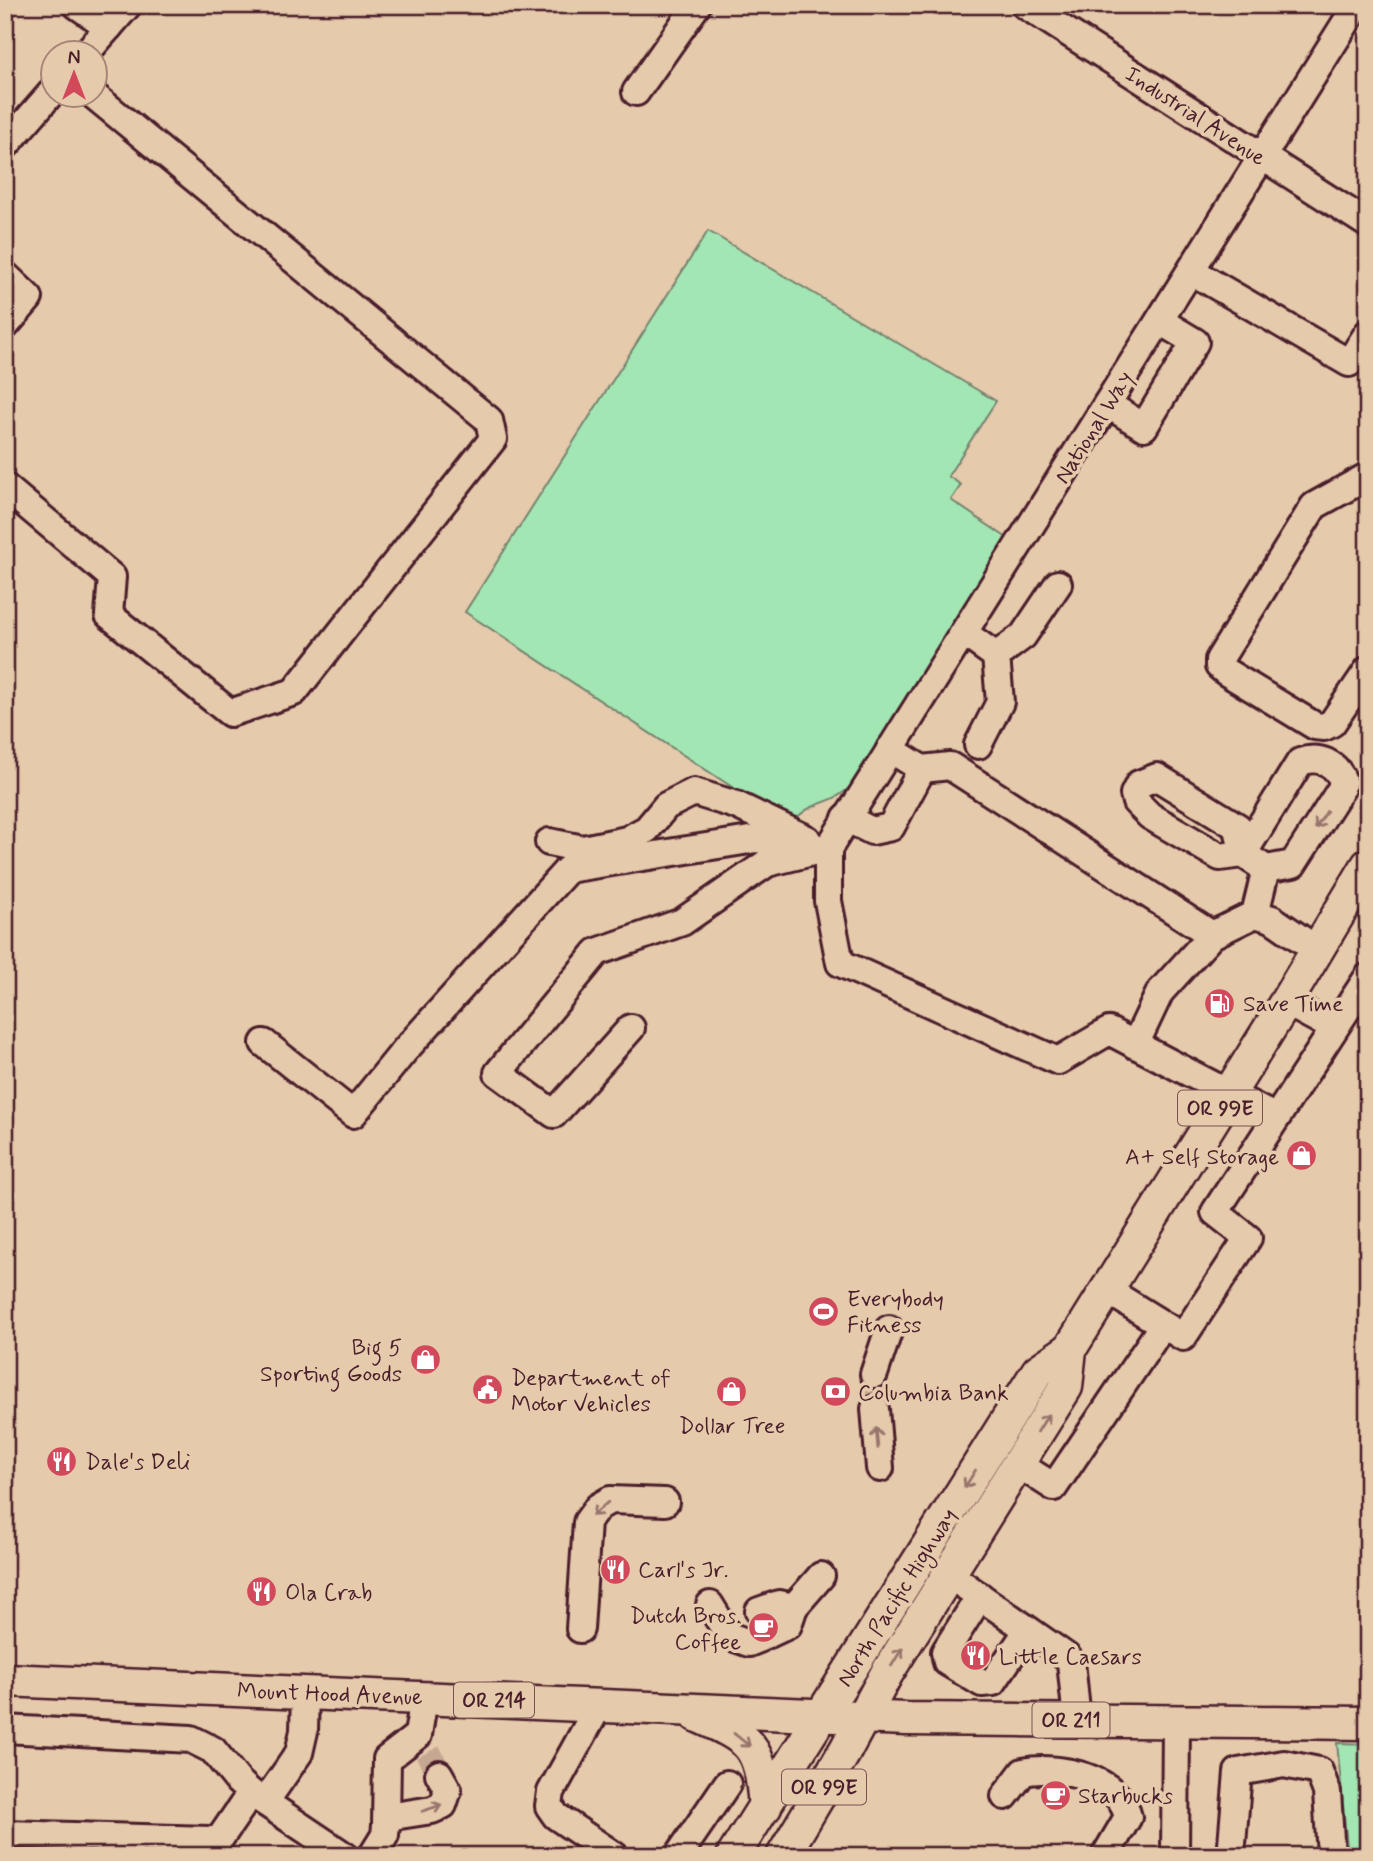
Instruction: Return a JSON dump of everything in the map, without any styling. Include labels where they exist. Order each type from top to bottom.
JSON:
[{"type":"main road","name":"North Pacific Highway","points":[[733,1856],[1038,1371],[1070,1349],[1317,950],[1360,898],[1368,865]]},
{"type":"main road","name":"North Pacific Highway","points":[[783,1856],[887,1673],[1066,1387],[1070,1349]]},
{"type":"main road","points":[[990,1448],[1018,1464]]},
{"type":"main road","name":"Mount Hood Avenue","points":[[5,1680],[598,1707],[822,1714]]},
{"type":"main road","name":"OR 214","points":[[682,1709],[732,1731],[751,1746],[761,1772],[765,1807]]},
{"type":"main road","name":"OR 211","points":[[822,1714],[863,1717],[1368,1723]]},
{"type":"street","points":[[77,5],[109,27]]},
{"type":"street","points":[[99,38],[128,5]]},
{"type":"street","points":[[636,92],[697,5]]},
{"type":"street","name":"National Way","points":[[828,849],[1357,5]]},
{"type":"street","name":"Industrial Avenue","points":[[1034,8],[1368,223]]},
{"type":"street","points":[[5,487],[112,577],[109,615],[230,713],[294,692],[493,439],[489,420],[108,107]]},
{"type":"street","points":[[5,146],[38,108]]},
{"type":"street","points":[[1191,271],[1349,363],[1368,333]]},
{"type":"street","points":[[5,275],[29,298],[5,326]]},
{"type":"street","points":[[1107,404],[1144,427],[1195,342],[1160,321]]},
{"type":"street","points":[[1368,476],[1314,506],[1219,660],[1219,666],[1226,672],[1315,726],[1324,727],[1332,723],[1368,670]]},
{"type":"street","points":[[996,656],[1023,636],[1058,584]]},
{"type":"street","points":[[964,633],[996,656],[1000,702],[978,745]]},
{"type":"street","points":[[890,749],[922,769],[950,766],[1212,935]]},
{"type":"street","points":[[1320,759],[1335,767],[1343,781],[1341,789],[1293,864],[1266,869],[1243,854],[1300,762],[1320,759]]},
{"type":"street","points":[[846,818],[872,831],[891,827],[922,769]]},
{"type":"street","points":[[549,842],[583,849],[627,840],[647,829],[666,807],[694,792],[736,805],[828,849]]},
{"type":"street","points":[[264,1043],[353,1114],[405,1050],[568,869],[756,839],[828,849]]},
{"type":"street","points":[[631,1028],[554,1114],[498,1073],[597,952],[682,922],[767,863],[828,849]]},
{"type":"street","points":[[828,849],[828,901],[840,963],[1058,1061],[1110,1031],[1276,1118]]},
{"type":"street","points":[[1255,914],[1266,869]]},
{"type":"street","points":[[1135,1045],[1160,992],[1212,935],[1255,914],[1272,919],[1317,950]]},
{"type":"street","points":[[1107,1290],[1183,1337],[1248,1238],[1215,1212],[1368,976]]},
{"type":"street","points":[[1286,1003],[1334,1028]]},
{"type":"street","points":[[1018,1464],[1054,1487],[1163,1325]]},
{"type":"street","points":[[874,1374],[889,1329]]},
{"type":"street","points":[[874,1409],[880,1468]]},
{"type":"street","points":[[580,1629],[587,1522],[598,1507],[610,1500],[665,1503]]},
{"type":"street","points":[[948,1574],[1067,1657],[1071,1662],[1077,1720]]},
{"type":"street","points":[[710,1605],[729,1636],[738,1620],[759,1625],[788,1625],[794,1607],[821,1576]]},
{"type":"street","points":[[980,1595],[945,1652],[944,1658],[947,1662],[982,1683],[993,1682],[1028,1630]]},
{"type":"street","points":[[212,1849],[299,1753],[304,1731],[305,1692]]},
{"type":"street","points":[[387,1817],[432,1810],[443,1805],[448,1790],[428,1754],[424,1697]]},
{"type":"street","points":[[598,1707],[551,1792],[549,1806],[556,1816],[615,1856]]},
{"type":"street","points":[[1175,1721],[1175,1856]]},
{"type":"street","points":[[5,1729],[191,1739],[213,1750],[238,1782],[258,1798],[345,1856]]},
{"type":"street","points":[[372,1856],[385,1835],[387,1759],[428,1754]]},
{"type":"street","points":[[1231,1856],[1238,1772],[1284,1764],[1319,1771],[1327,1791],[1331,1856]]},
{"type":"street","points":[[1005,1796],[1023,1772],[1038,1769],[1082,1774],[1116,1795],[1126,1807],[1128,1817],[1105,1856]]},
{"type":"street","points":[[678,1856],[727,1783]]},
{"type":"street","points":[[5,1834],[210,1840],[212,1849]]},
{"type":"green space","points":[[708,231],[996,401],[948,476],[961,485],[951,500],[1007,538],[850,787],[787,823],[465,612]]},
{"type":"green space","points":[[1337,1743],[1368,1744],[1368,1856],[1348,1856]]},
{"type":"tunnel","points":[[874,1374],[875,1409]]},
{"type":"tunnel","points":[[428,1752],[439,1774]]},
{"type":"place","name":"Save Time","points":[[1220,1003]]},
{"type":"place","name":"A+ Self Storage","points":[[1302,1156]]},
{"type":"place","name":"Everybody Fitness","points":[[824,1311]]},
{"type":"place","name":"Big 5 Sporting Goods","points":[[425,1360]]},
{"type":"place","name":"Department of Motor Vehicles","points":[[488,1390]]},
{"type":"place","name":"Dollar Tree","points":[[732,1391]]},
{"type":"place","name":"Columbia Bank","points":[[835,1392]]},
{"type":"place","name":"Dale's Deli","points":[[62,1461]]},
{"type":"place","name":"Carl's Jr.","points":[[615,1569]]},
{"type":"place","name":"Ola Crab","points":[[262,1592]]},
{"type":"place","name":"Dutch Bros. Coffee","points":[[764,1628]]},
{"type":"place","name":"Little Caesars","points":[[976,1656]]},
{"type":"place","name":"Starbucks","points":[[1055,1795]]}]
